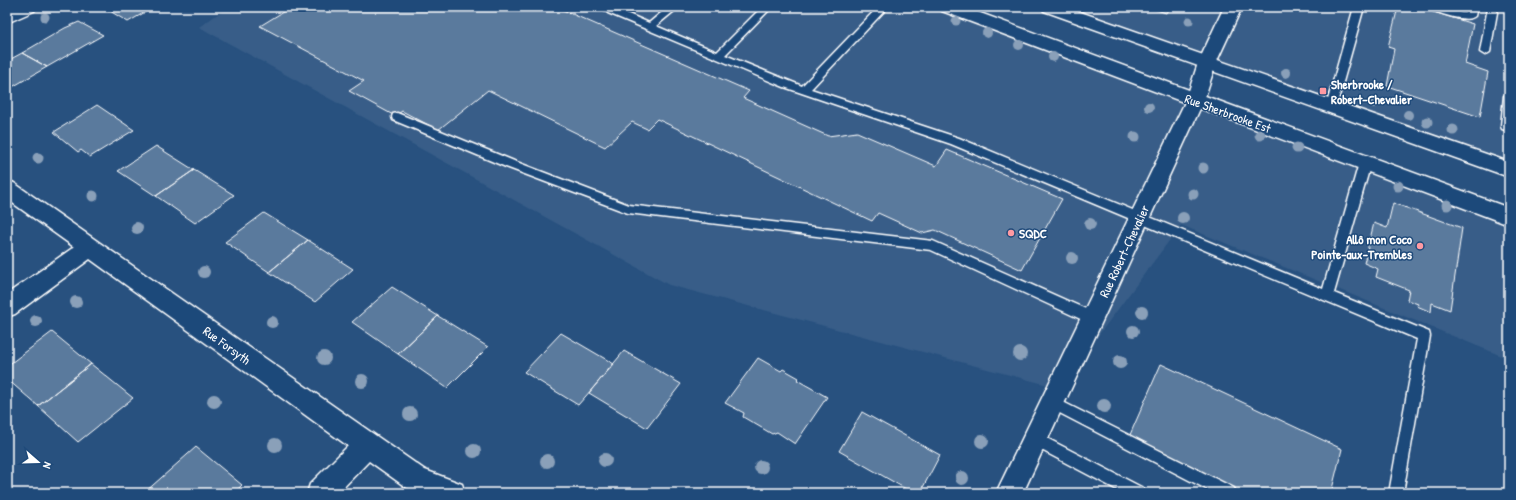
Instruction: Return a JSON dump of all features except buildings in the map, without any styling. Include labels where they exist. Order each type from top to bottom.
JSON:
[{"type":"street","points":[[7,18],[28,7]]},
{"type":"street","name":"Rue Sherbrooke Est","points":[[948,7],[1509,217]]},
{"type":"street","points":[[1050,7],[1509,170]]},
{"type":"street","name":"Rue Robert-Chevalier","points":[[1009,493],[1053,403],[1195,100],[1207,63],[1234,7]]},
{"type":"street","name":"Rue Forsyth","points":[[7,188],[92,247],[416,479],[452,493]]},
{"type":"street","points":[[7,307],[92,247]]},
{"type":"street","points":[[320,493],[367,445]]},
{"type":"lane","points":[[607,7],[611,11],[804,90],[955,141],[1424,336],[1396,493]]},
{"type":"lane","points":[[650,27],[674,7]]},
{"type":"lane","points":[[719,56],[767,7]]},
{"type":"lane","points":[[804,90],[882,7]]},
{"type":"lane","points":[[1331,107],[1359,7]]},
{"type":"lane","points":[[1431,7],[1462,16],[1470,16],[1472,7]]},
{"type":"lane","points":[[1485,52],[1493,7]]},
{"type":"lane","points":[[1509,96],[1506,126],[1509,127]]},
{"type":"lane","points":[[397,117],[510,164],[628,209],[933,246],[1092,318]]},
{"type":"lane","points":[[1327,296],[1364,163]]},
{"type":"lane","points":[[1053,403],[1229,493]]},
{"type":"lane","points":[[1035,439],[1138,493]]},
{"type":"shaded area","points":[[228,7],[950,7],[1509,212],[1509,359],[1181,225],[1059,388],[669,285],[199,27]]},
{"type":"shaded area","points":[[1050,7],[1509,7],[1509,170]]},
{"type":"place","name":"Sherbrooke / Robert-Chevalier","points":[[1323,91]]},
{"type":"place","name":"SQDC","points":[[1011,233]]},
{"type":"place","name":"Allô mon Coco Pointe-aux-Trembles","points":[[1420,246]]}]
